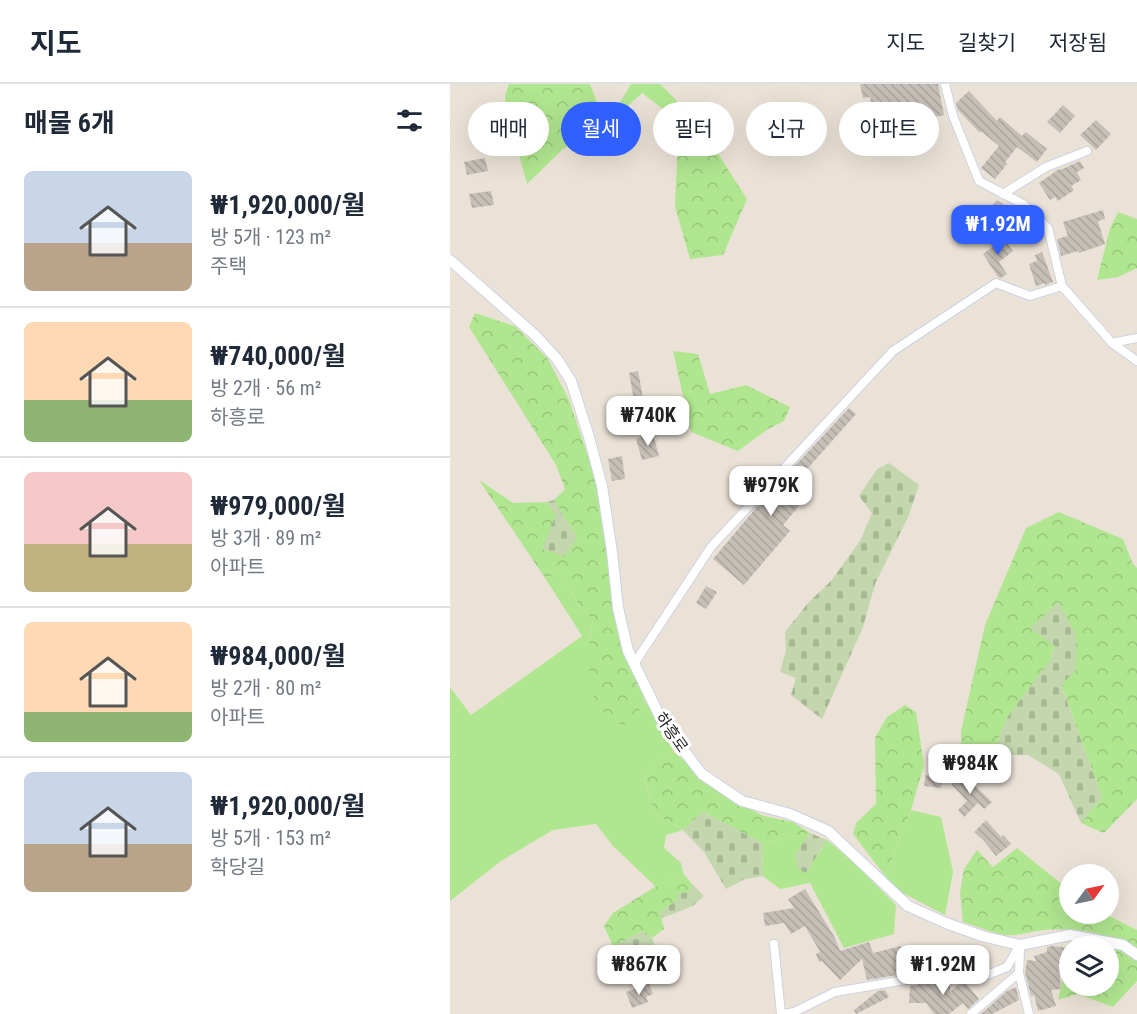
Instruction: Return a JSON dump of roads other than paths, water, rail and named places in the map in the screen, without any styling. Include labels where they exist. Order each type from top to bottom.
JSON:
[{"type":"street","points":[[945,84],[953,116],[979,181],[1023,204],[1048,228],[1062,286],[1112,343],[1137,362]]},
{"type":"street","points":[[1003,194],[1046,167],[1087,152]]},
{"type":"street","name":"하흥로","points":[[450,260],[536,336],[557,359],[571,381],[602,486],[618,608],[628,651],[664,725],[702,774],[742,801],[790,814],[828,831],[908,906],[946,923],[982,936],[1020,945],[1070,935],[1123,945],[1137,955]]},
{"type":"street","points":[[633,664],[711,547],[893,351],[996,283],[1029,296],[1062,286]]},
{"type":"street","points":[[1112,343],[1137,338]]},
{"type":"street","points":[[774,944],[789,1013],[835,992],[934,975],[987,975],[1007,967],[1020,945]]},
{"type":"street","points":[[1020,945],[1019,973],[1029,1014]]},
{"type":"street","points":[[971,1014],[1019,973]]}]
